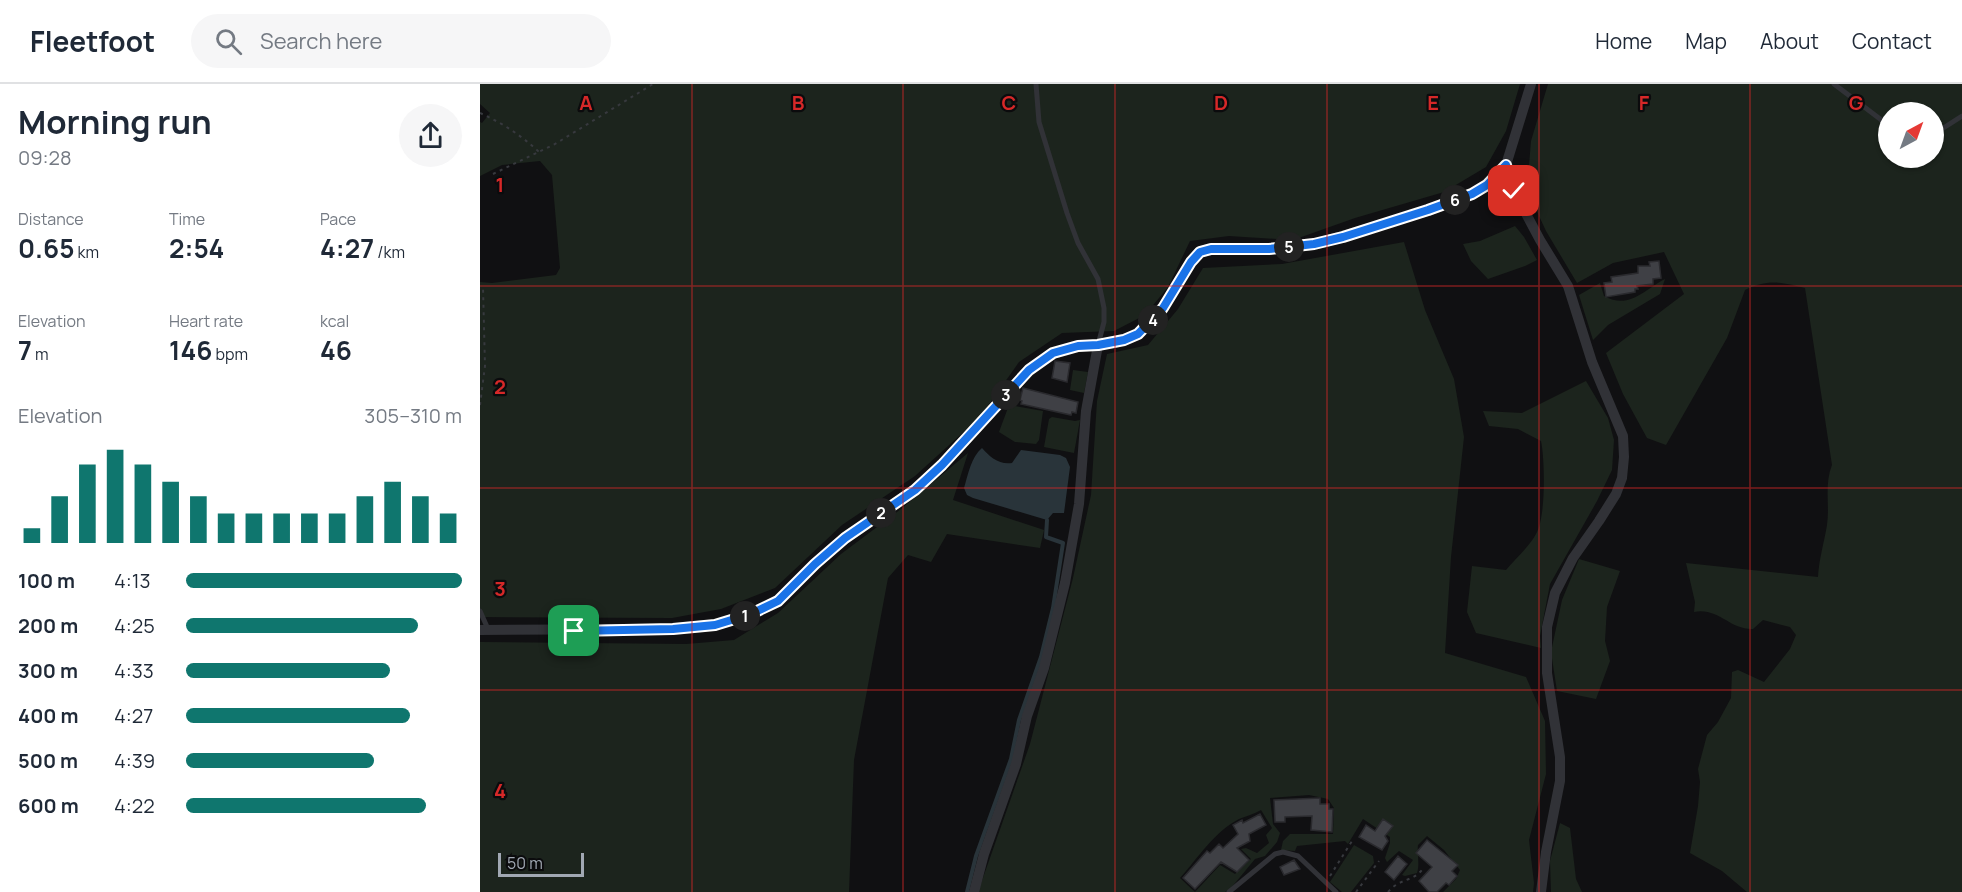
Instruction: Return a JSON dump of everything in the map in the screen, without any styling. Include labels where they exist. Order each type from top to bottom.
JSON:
[{"type":"street","points":[[484,630],[673,629],[715,625],[751,614],[778,601],[845,538],[915,490],[942,465],[1029,370],[1053,353],[1078,346],[1124,340],[1138,334],[1163,308],[1191,262],[1200,252],[1211,249],[1269,249],[1314,244],[1428,210],[1472,194],[1487,185],[1506,165],[1531,84]]},
{"type":"street","points":[[1506,165],[1514,191],[1568,286],[1592,362],[1623,436],[1622,478],[1616,494],[1573,558],[1555,593],[1547,627],[1546,673],[1560,757],[1560,781],[1546,852],[1541,892]]},
{"type":"street","points":[[974,892],[984,854],[1016,764],[1027,716],[1044,668],[1065,583],[1079,504],[1086,411],[1098,345]]},
{"type":"lane","points":[[1036,84],[1039,122],[1066,213],[1078,243],[1098,279],[1104,308],[1104,322],[1098,345]]},
{"type":"lane","points":[[1834,84],[1878,117]]},
{"type":"lane","points":[[1944,128],[1962,116]]},
{"type":"lane","points":[[480,611],[484,630]]},
{"type":"lane","points":[[1229,892],[1275,854],[1283,852],[1298,856],[1336,892]]},
{"type":"path","points":[[494,174],[598,119],[652,84]]},
{"type":"path","points":[[480,113],[527,140],[539,152]]},
{"type":"path","points":[[480,405],[485,366],[483,287]]},
{"type":"path","points":[[1326,883],[1352,841]]},
{"type":"path","points":[[1356,892],[1379,861]]},
{"type":"path","points":[[1388,892],[1396,884],[1414,877],[1422,870]]},
{"type":"shaded area","points":[[480,84],[1520,84],[1506,131],[1486,167],[1444,192],[1355,218],[1293,240],[1229,236],[1190,241],[1168,287],[1145,315],[1114,331],[1062,333],[1019,362],[980,417],[915,476],[842,525],[775,588],[721,609],[672,618],[480,617],[480,282],[492,283],[556,275],[560,268],[552,175],[540,161],[502,165],[480,176],[480,122],[482,123],[490,113],[480,104]]},
{"type":"shaded area","points":[[1548,84],[1962,84],[1962,892],[1747,892],[1722,871],[1690,853],[1698,806],[1700,782],[1698,769],[1707,735],[1718,722],[1731,698],[1732,672],[1738,670],[1764,682],[1790,649],[1796,635],[1790,627],[1763,620],[1753,629],[1737,626],[1717,615],[1702,611],[1694,612],[1695,602],[1686,563],[1818,577],[1828,518],[1828,480],[1832,465],[1805,288],[1774,283],[1761,284],[1745,290],[1727,338],[1666,445],[1647,438],[1623,394],[1606,353],[1684,294],[1664,252],[1613,263],[1577,283],[1546,231],[1527,190],[1531,141]]},
{"type":"shaded area","points":[[1515,226],[1537,260],[1488,279],[1471,261],[1463,244],[1480,241]]},
{"type":"shaded area","points":[[1404,242],[1425,310],[1454,379],[1464,437],[1451,557],[1445,653],[1526,677],[1545,721],[1546,774],[1529,840],[1533,892],[1443,892],[1456,879],[1460,870],[1444,850],[1427,836],[1418,845],[1417,873],[1402,875],[1413,860],[1399,851],[1387,862],[1385,858],[1390,837],[1363,819],[1348,844],[1345,841],[1297,846],[1295,851],[1281,850],[1283,841],[1290,834],[1333,834],[1334,808],[1328,799],[1309,795],[1270,798],[1273,824],[1280,833],[1277,842],[1265,856],[1255,859],[1225,892],[1195,892],[978,892],[1030,744],[1073,578],[1091,495],[1097,401],[1107,354],[1148,345],[1178,309],[1203,268],[1282,264]],"holes":[[[1261,810],[1272,828],[1266,835],[1269,843],[1257,853],[1246,848],[1241,849],[1251,859],[1235,874],[1220,865],[1195,892],[1180,878],[1222,830],[1239,819]]]},
{"type":"shaded area","points":[[1665,279],[1660,294],[1608,325],[1593,340],[1579,295],[1600,283],[1604,296],[1613,300],[1629,300]]},
{"type":"shaded area","points":[[1073,370],[1088,372],[1084,393],[1070,390]]},
{"type":"shaded area","points":[[1586,381],[1608,418],[1614,440],[1612,470],[1550,584],[1540,636],[1541,648],[1476,633],[1467,612],[1472,566],[1506,570],[1536,534],[1542,515],[1544,489],[1541,441],[1518,429],[1489,426],[1483,411],[1522,413]]},
{"type":"shaded area","points":[[1009,405],[1043,411],[1039,440],[1036,444],[1015,442],[999,432]]},
{"type":"shaded area","points":[[1052,417],[1080,420],[1074,453],[1044,447],[1049,419]]},
{"type":"shaded area","points":[[982,448],[995,460],[1003,463],[1012,463],[1021,450],[1060,455],[1066,458],[1070,467],[1064,513],[1053,513],[1047,520],[967,495],[964,488],[969,472],[975,456]]},
{"type":"shaded area","points":[[968,453],[953,500],[1044,530],[1040,548],[947,534],[931,562],[908,555],[888,578],[854,760],[849,892],[480,892],[480,642],[686,644],[734,640],[778,613],[841,554],[901,509]]},
{"type":"shaded area","points":[[1579,559],[1620,571],[1607,607],[1605,641],[1610,661],[1596,699],[1557,691],[1551,652],[1562,600]]},
{"type":"shaded area","points":[[1560,823],[1570,828],[1576,879],[1582,892],[1551,892],[1550,861]]},
{"type":"shaded area","points":[[1354,845],[1373,856],[1374,863],[1351,892],[1342,892],[1330,882]]},
{"type":"building","points":[[1659,261],[1661,278],[1653,279],[1653,284],[1637,286],[1638,289],[1635,289],[1635,292],[1606,297],[1604,283],[1612,282],[1611,277],[1638,273],[1638,266],[1650,266],[1649,262]]},
{"type":"building","points":[[1055,361],[1070,363],[1067,382],[1052,378]]},
{"type":"building","points":[[1023,388],[1078,402],[1076,413],[1072,412],[1071,415],[1021,404]]},
{"type":"building","points":[[1320,798],[1320,804],[1329,804],[1329,809],[1333,809],[1332,832],[1311,830],[1312,816],[1285,817],[1285,822],[1275,822],[1274,800]]},
{"type":"building","points":[[1260,814],[1266,825],[1249,834],[1250,841],[1237,848],[1249,860],[1237,872],[1221,862],[1195,889],[1183,878],[1207,851],[1210,853],[1219,844],[1223,848],[1238,834],[1233,825],[1242,820],[1243,823]]},
{"type":"building","points":[[1383,819],[1393,826],[1385,836],[1388,841],[1382,850],[1359,837],[1366,825],[1375,831]]},
{"type":"building","points":[[1427,840],[1458,865],[1452,871],[1457,876],[1449,885],[1446,883],[1437,892],[1429,892],[1419,881],[1432,867],[1416,853]]},
{"type":"building","points":[[1398,856],[1407,864],[1394,880],[1385,872]]},
{"type":"building","points":[[1294,860],[1300,869],[1284,875],[1280,867]]},
{"type":"waterway","points":[[967,892],[976,856],[1011,759],[1019,720],[1041,657],[1053,608],[1063,543],[1046,537],[1047,520]]},
{"type":"route","points":[[574,631],[673,629],[715,625],[751,614],[778,601],[845,538],[915,490],[942,465],[1029,370],[1053,353],[1078,346],[1124,340],[1138,334],[1163,308],[1191,262],[1200,252],[1211,249],[1269,249],[1314,244],[1343,237],[1472,194],[1487,185],[1506,165],[1514,191]]}]
